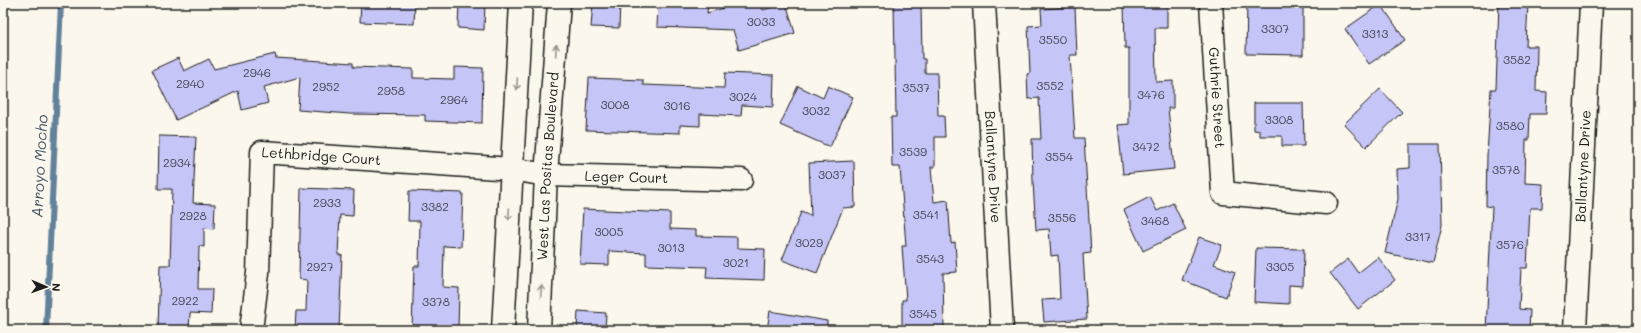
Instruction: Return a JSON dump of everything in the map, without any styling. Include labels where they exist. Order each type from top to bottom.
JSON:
[{"type":"street","points":[[503,330],[521,3]]},
{"type":"street","name":"West Las Positas Boulevard","points":[[539,330],[546,175],[559,3]]},
{"type":"street","name":"Ballantyne Drive","points":[[984,3],[1002,330]]},
{"type":"street","name":"Guthrie Street","points":[[1211,3],[1223,193],[1326,202]]},
{"type":"street","name":"Ballantyne Drive","points":[[1575,330],[1591,3]]},
{"type":"street","name":"Lethbridge Court","points":[[251,330],[258,273],[262,152],[512,169]]},
{"type":"street","name":"Leger Court","points":[[512,169],[546,175],[741,180]]},
{"type":"building","points":[[361,3],[415,3],[414,24],[360,22]]},
{"type":"building","points":[[459,3],[485,3],[484,30],[458,28]]},
{"type":"building","points":[[593,3],[620,3],[619,28],[591,27]]},
{"type":"building","points":[[658,3],[708,3],[707,13],[740,3],[761,3],[763,10],[786,3],[795,33],[739,50],[733,30],[657,27]]},
{"type":"building","points":[[894,3],[921,3],[922,59],[925,59],[925,73],[937,73],[938,116],[944,116],[945,137],[935,137],[935,167],[931,167],[934,202],[948,200],[951,243],[955,242],[957,272],[943,273],[944,330],[902,330],[902,300],[906,300],[902,246],[906,246],[900,167],[892,167],[891,117],[896,117]]},
{"type":"building","points":[[1124,3],[1167,3],[1167,28],[1155,28],[1156,82],[1173,81],[1173,108],[1168,108],[1174,169],[1123,174],[1118,125],[1129,124],[1129,48],[1125,48]]},
{"type":"building","points":[[1247,3],[1303,3],[1303,55],[1246,54]]},
{"type":"building","points":[[1499,3],[1528,3],[1526,46],[1537,46],[1536,91],[1547,92],[1546,114],[1530,114],[1529,140],[1526,140],[1525,183],[1543,184],[1542,208],[1530,208],[1527,268],[1521,268],[1519,309],[1530,310],[1529,330],[1486,330],[1492,207],[1486,206],[1487,155],[1491,89],[1496,89]]},
{"type":"building","points":[[1381,4],[1405,40],[1369,64],[1345,29]]},
{"type":"building","points":[[1075,7],[1077,55],[1070,55],[1075,138],[1084,138],[1091,253],[1083,254],[1087,319],[1044,322],[1042,300],[1060,299],[1058,255],[1051,256],[1049,229],[1036,230],[1032,139],[1041,139],[1039,98],[1028,99],[1027,74],[1030,73],[1028,26],[1042,25],[1041,9]]},
{"type":"building","points":[[275,54],[276,58],[353,63],[353,67],[413,69],[413,78],[454,79],[454,67],[483,68],[482,123],[425,121],[425,115],[350,114],[298,110],[300,77],[264,87],[268,103],[242,110],[238,91],[176,120],[152,70],[178,58],[184,71],[209,59],[214,69]]},
{"type":"building","points":[[725,73],[774,75],[773,107],[742,105],[741,116],[700,114],[700,126],[680,125],[680,133],[586,130],[589,78],[643,80],[643,85],[724,88]]},
{"type":"building","points":[[798,86],[823,98],[828,86],[853,97],[830,147],[780,125]]},
{"type":"building","points":[[1380,89],[1402,112],[1366,147],[1344,124]]},
{"type":"building","points":[[1254,103],[1303,103],[1304,146],[1282,146],[1282,136],[1260,136],[1260,131],[1254,130]]},
{"type":"building","points":[[159,136],[196,137],[193,203],[215,204],[214,229],[204,228],[204,247],[199,246],[198,289],[212,289],[211,314],[190,313],[189,330],[158,330],[160,265],[170,265],[172,189],[158,189]]},
{"type":"building","points":[[1410,144],[1440,144],[1442,225],[1433,263],[1385,253],[1398,199],[1397,169],[1410,168]]},
{"type":"building","points":[[854,161],[855,207],[843,208],[817,273],[782,260],[801,212],[811,216],[809,163]]},
{"type":"building","points":[[301,188],[354,190],[353,216],[340,215],[338,255],[342,255],[339,330],[295,330],[296,311],[306,311],[307,280],[299,279]]},
{"type":"building","points":[[409,191],[463,193],[461,247],[444,246],[443,287],[459,288],[458,330],[412,330],[414,266],[419,266],[420,221],[408,221]]},
{"type":"building","points":[[1150,197],[1157,211],[1173,203],[1186,230],[1143,251],[1124,210]]},
{"type":"building","points":[[583,209],[670,213],[670,229],[696,230],[696,236],[737,237],[737,248],[765,249],[764,280],[706,278],[707,267],[646,265],[646,253],[609,251],[609,265],[580,264]]},
{"type":"building","points":[[1199,237],[1222,245],[1214,264],[1235,272],[1226,297],[1182,280]]},
{"type":"building","points":[[1256,248],[1304,249],[1303,286],[1289,285],[1289,304],[1254,302]]},
{"type":"building","points":[[1378,257],[1395,280],[1358,309],[1330,273],[1348,259],[1358,273]]},
{"type":"building","points":[[578,311],[606,313],[605,330],[577,330]]},
{"type":"building","points":[[770,311],[827,321],[827,330],[767,330]]},
{"type":"waterway","name":"Arroyo Mocho","points":[[46,330],[61,3]]}]
